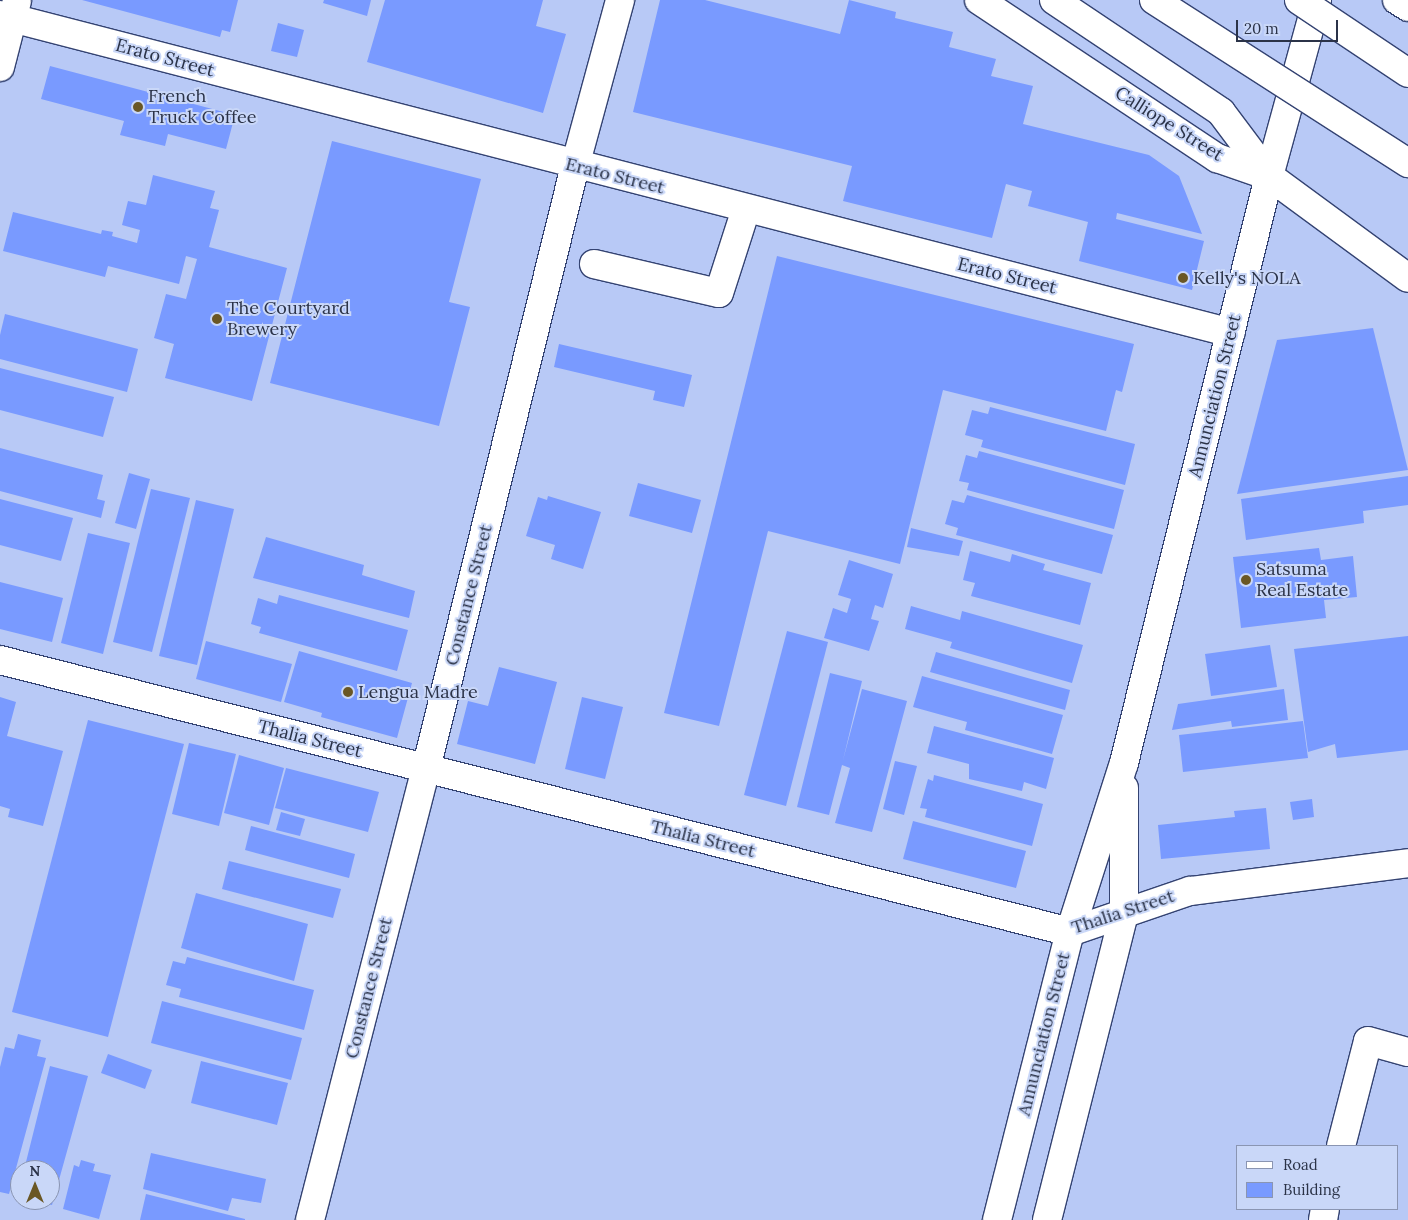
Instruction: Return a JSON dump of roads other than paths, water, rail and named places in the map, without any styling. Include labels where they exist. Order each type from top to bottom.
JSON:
[{"type":"main road","name":"Constance Street","points":[[310,1220],[426,769],[575,166],[620,0]]},
{"type":"main road","name":"Calliope Street","points":[[979,0],[1217,158],[1269,176],[1408,278]]},
{"type":"main road","points":[[1054,0],[1221,112],[1269,176]]},
{"type":"main road","points":[[1154,0],[1408,163]]},
{"type":"main road","points":[[1299,0],[1408,73]]},
{"type":"main road","name":"Annunciation Street","points":[[997,1220],[1070,932],[1124,763],[1269,176],[1317,0]]},
{"type":"main road","points":[[1397,0],[1408,7]]},
{"type":"main road","name":"Erato Street","points":[[10,11],[575,166],[1231,333]]},
{"type":"main road","points":[[0,67],[10,11]]},
{"type":"main road","points":[[594,264],[719,293],[746,209]]},
{"type":"main road","name":"Thalia Street","points":[[0,660],[1070,932],[1190,890],[1408,863]]},
{"type":"main road","name":"Annunciation Street","points":[[1047,1220],[1124,914],[1124,763]]},
{"type":"main road","points":[[1341,1145],[1368,1041],[1408,1052]]},
{"type":"place","name":"French Truck Coffee","points":[[138,107]]},
{"type":"place","name":"Kelly's NOLA","points":[[1183,278]]},
{"type":"place","name":"The Courtyard Brewery","points":[[217,319]]},
{"type":"place","name":"Satsuma Real Estate","points":[[1246,580]]},
{"type":"place","name":"Lengua Madre","points":[[348,692]]}]
